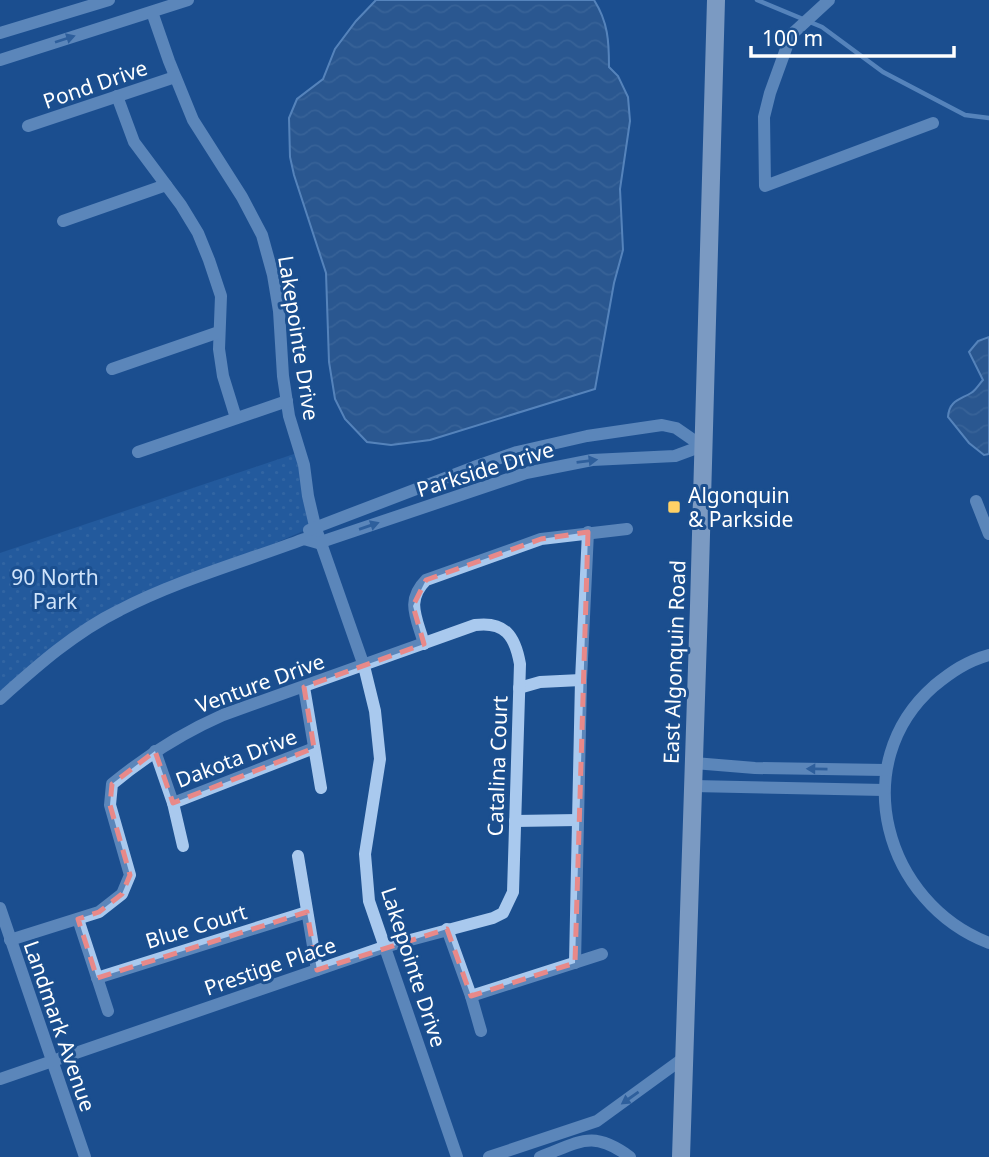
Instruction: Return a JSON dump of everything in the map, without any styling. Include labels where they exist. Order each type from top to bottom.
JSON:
[{"type":"main road","name":"East Algonquin Road","points":[[681,1157],[716,0]]},
{"type":"street","points":[[0,33],[109,0]]},
{"type":"street","points":[[0,60],[188,0]]},
{"type":"street","points":[[826,2],[791,35],[770,93],[764,117],[765,186],[933,123]]},
{"type":"street","name":"Lakepointe Drive","points":[[152,12],[193,120],[242,197],[262,235],[273,275],[289,416],[304,465],[315,526],[364,666],[374,711],[380,759],[365,854],[369,901],[457,1157]]},
{"type":"street","name":"Pond Drive","points":[[28,126],[175,77]]},
{"type":"street","points":[[117,96],[134,142],[198,233],[209,260],[220,296],[219,349],[223,376],[236,418]]},
{"type":"street","points":[[63,221],[166,185]]},
{"type":"street","points":[[112,369],[219,332]]},
{"type":"street","points":[[138,452],[287,401]]},
{"type":"street","name":"Parkside Drive","points":[[315,526],[517,452],[587,436],[662,425],[676,428],[702,446]]},
{"type":"street","name":"Parkside Drive","points":[[304,539],[320,542],[526,473],[592,460],[675,456],[702,446]]},
{"type":"street","points":[[976,501],[989,534]]},
{"type":"street","points":[[0,699],[53,653],[117,611],[149,596],[304,539],[311,527],[315,526]]},
{"type":"street","points":[[424,644],[413,606],[416,590],[426,580],[541,538],[627,529]]},
{"type":"street","points":[[575,963],[581,680],[588,532]]},
{"type":"street","name":"Venture Drive","points":[[10,940],[99,912],[122,894],[130,875],[110,806],[112,784],[141,760],[195,727],[223,715],[475,625],[490,623],[498,626]]},
{"type":"street","name":"Catalina Court","points":[[498,626],[509,634],[517,649],[520,664],[513,892],[503,913]]},
{"type":"street","points":[[989,654],[962,665],[921,698],[905,721],[893,746],[885,770],[884,790],[886,817],[893,845],[918,891],[933,909],[953,924],[989,943]]},
{"type":"street","points":[[519,688],[540,682],[581,680]]},
{"type":"street","name":"Dakota Drive","points":[[304,687],[320,789]]},
{"type":"street","name":"Dakota Drive","points":[[173,803],[314,748]]},
{"type":"street","name":"Dakota Drive","points":[[155,751],[173,803],[183,846]]},
{"type":"street","points":[[694,763],[755,768],[885,770]]},
{"type":"street","points":[[693,786],[884,790]]},
{"type":"street","points":[[515,821],[578,820]]},
{"type":"street","points":[[298,856],[317,970]]},
{"type":"street","name":"Landmark Avenue","points":[[0,908],[85,1157]]},
{"type":"street","name":"Blue Court","points":[[97,978],[307,912]]},
{"type":"street","name":"Prestige Place","points":[[0,1079],[384,947],[503,913]]},
{"type":"street","points":[[78,919],[108,1011]]},
{"type":"street","points":[[447,929],[481,1031]]},
{"type":"street","points":[[471,996],[602,954]]},
{"type":"street","points":[[489,1157],[597,1121],[685,1057]]},
{"type":"street","points":[[540,1157],[588,1139],[610,1142],[630,1157]]},
{"type":"highlighted area","points":[[588,532],[575,963],[471,996],[447,929],[317,970],[307,912],[97,978],[78,919],[99,912],[122,894],[130,875],[110,805],[112,784],[155,751],[173,803],[314,748],[304,687],[424,644],[413,606],[426,580],[541,539]]},
{"type":"green space","name":"90 North Park","points":[[300,452],[315,526],[117,611],[0,699],[0,553]]},
{"type":"water","points":[[376,0],[594,0],[599,8],[607,32],[609,67],[618,76],[628,97],[630,121],[620,189],[623,250],[614,283],[595,389],[430,440],[391,445],[367,442],[345,419],[335,399],[329,362],[326,273],[294,175],[290,157],[289,118],[297,99],[323,79],[335,49]]},
{"type":"water","points":[[989,337],[989,454],[984,455],[969,443],[948,417],[953,404],[973,392],[983,380],[969,352],[978,341]]},
{"type":"waterway","points":[[757,0],[822,27],[883,72],[965,115],[989,118]]},
{"type":"place","name":"Algonquin & Parkside","points":[[674,507]]}]
